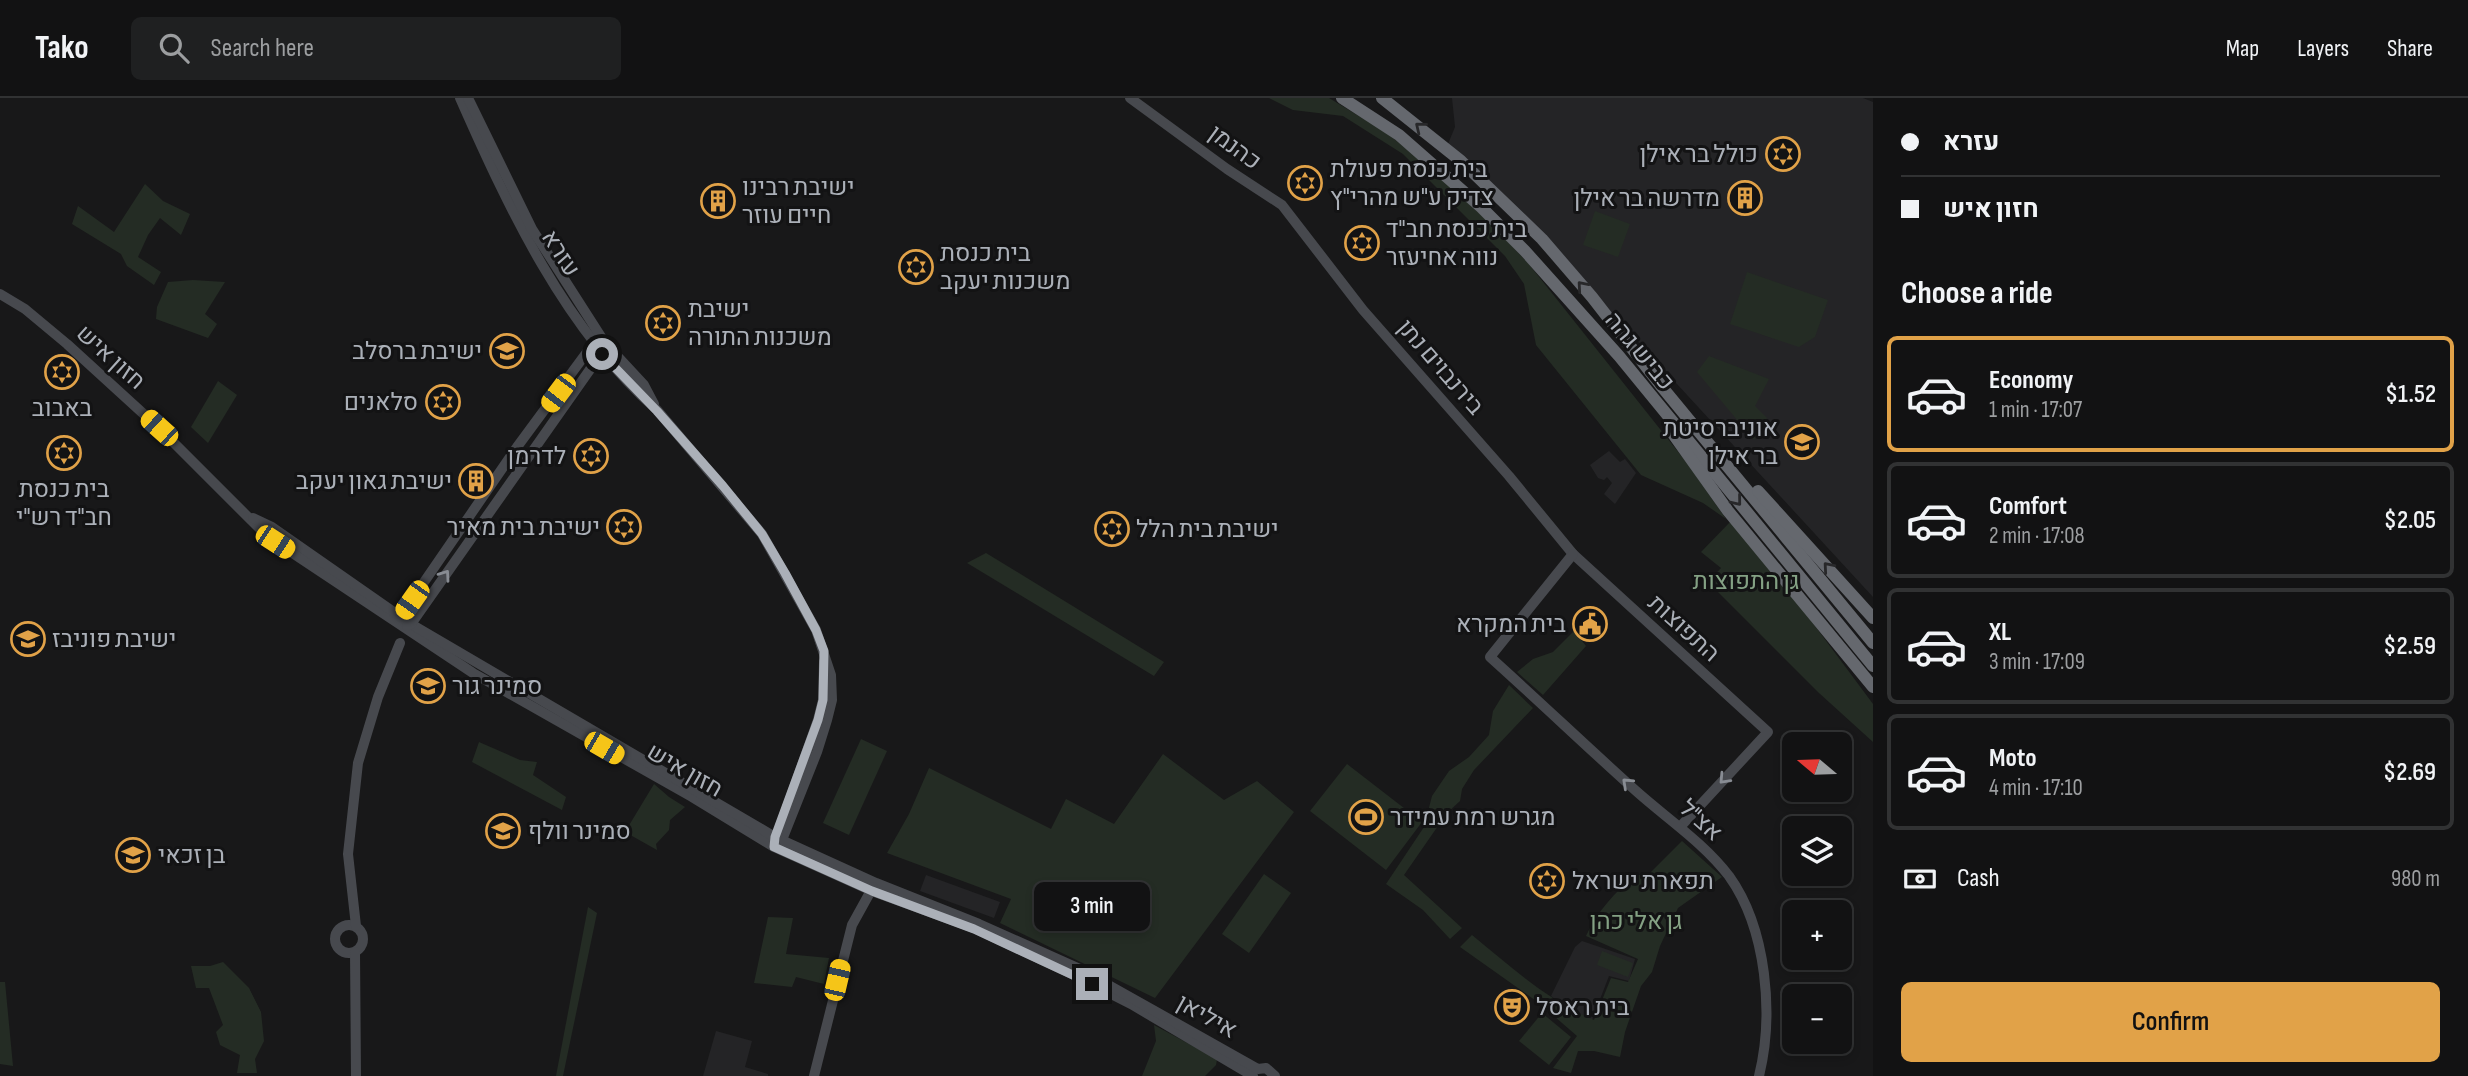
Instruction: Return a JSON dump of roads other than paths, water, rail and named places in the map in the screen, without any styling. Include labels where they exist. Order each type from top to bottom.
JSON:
[{"type":"highway","name":"כביש גהה","points":[[1342,98],[1399,135],[1481,207],[1533,261],[1647,391],[1873,666]]},
{"type":"highway","name":"כביש גהה","points":[[1382,98],[1461,161],[1542,239],[1873,643]]},
{"type":"highway","points":[[1647,391],[1683,450],[1717,497],[1873,687]]},
{"type":"highway","points":[[1698,428],[1802,537],[1873,618]]},
{"type":"highway","points":[[1841,605],[1873,638]]},
{"type":"highway","points":[[1814,617],[1873,699]]},
{"type":"street","name":"עזרא","points":[[460,98],[490,167],[527,239],[612,365],[657,411],[762,534],[816,630],[824,651],[823,700],[777,841]]},
{"type":"street","name":"עזרא","points":[[468,98],[532,229],[600,347],[644,385],[657,411]]},
{"type":"street","name":"כהנמן","points":[[1130,98],[1227,169],[1282,205]]},
{"type":"street","name":"בירנבוים נתן","points":[[1282,205],[1300,226],[1329,270],[1509,476],[1573,554]]},
{"type":"street","name":"חזון איש","points":[[0,293],[25,309],[67,344],[159,428],[275,542],[407,626],[473,673],[687,794],[777,841],[1133,1002]]},
{"type":"street","points":[[600,347],[592,367],[407,626],[400,617],[520,443],[600,347]]},
{"type":"street","points":[[592,367],[612,365]]},
{"type":"street","name":"חזון איש","points":[[249,517],[272,527],[400,617]]},
{"type":"street","name":"אצ\"ל","points":[[1573,554],[1490,657],[1637,792],[1680,827],[1729,877],[1758,941],[1767,1003],[1766,1034],[1759,1076]]},
{"type":"street","name":"התפוצות","points":[[1573,554],[1768,732],[1680,827]]},
{"type":"street","points":[[356,1076],[355,952],[363,942],[362,933],[356,926],[348,854],[358,763],[378,697],[400,643]]},
{"type":"street","points":[[814,1076],[852,925],[874,887]]},
{"type":"street","points":[[355,952],[340,951],[334,938],[342,926],[356,926]]},
{"type":"street","name":"איליאן","points":[[1133,1002],[1255,1074],[1266,1068],[1273,1075]]},
{"type":"place","name":"כולל בר אילן","points":[[1783,154]]},
{"type":"place","name":"בית כנסת פעולת צדיק ע\"ש מהרי\"ץ","points":[[1305,183]]},
{"type":"place","name":"מדרשה בר אילן","points":[[1745,198]]},
{"type":"place","name":"ישיבת רבינו חיים עוזר","points":[[718,201]]},
{"type":"place","name":"בית כנסת חב\"ד נווה אחיעזר","points":[[1362,243]]},
{"type":"place","name":"בית כנסת משכנות יעקב","points":[[916,267]]},
{"type":"place","name":"ישיבת משכנות התורה","points":[[663,323]]},
{"type":"place","name":"ישיבת ברסלב","points":[[507,351]]},
{"type":"place","name":"באבוב","points":[[62,372]]},
{"type":"place","name":"סלאנים","points":[[443,402]]},
{"type":"place","name":"אוניברסיטת בר אילן","points":[[1802,442]]},
{"type":"place","name":"בית כנסת חב\"ד רש\"י","points":[[64,453]]},
{"type":"place","name":"לדרמן","points":[[591,456]]},
{"type":"place","name":"ישיבת גאון יעקב","points":[[476,481]]},
{"type":"place","name":"ישיבת בית מאיר","points":[[624,527]]},
{"type":"place","name":"ישיבת בית הלל","points":[[1112,529]]},
{"type":"place","name":"בית המקרא","points":[[1590,624]]},
{"type":"place","name":"ישיבת פוניבז","points":[[28,639]]},
{"type":"place","name":"סמינר גור","points":[[428,686]]},
{"type":"place","name":"מגרש רמת עמידר","points":[[1366,817]]},
{"type":"place","name":"סמינר וולף","points":[[503,831]]},
{"type":"place","name":"בן זכאי","points":[[133,855]]},
{"type":"place","name":"תפארת ישראל","points":[[1547,881]]},
{"type":"place","name":"בית ראסל","points":[[1512,1007]]},
{"type":"park label","name":"גן התפוצות","points":[[1746,581]]},
{"type":"park label","name":"גן אלי כהן","points":[[1636,921]]}]
